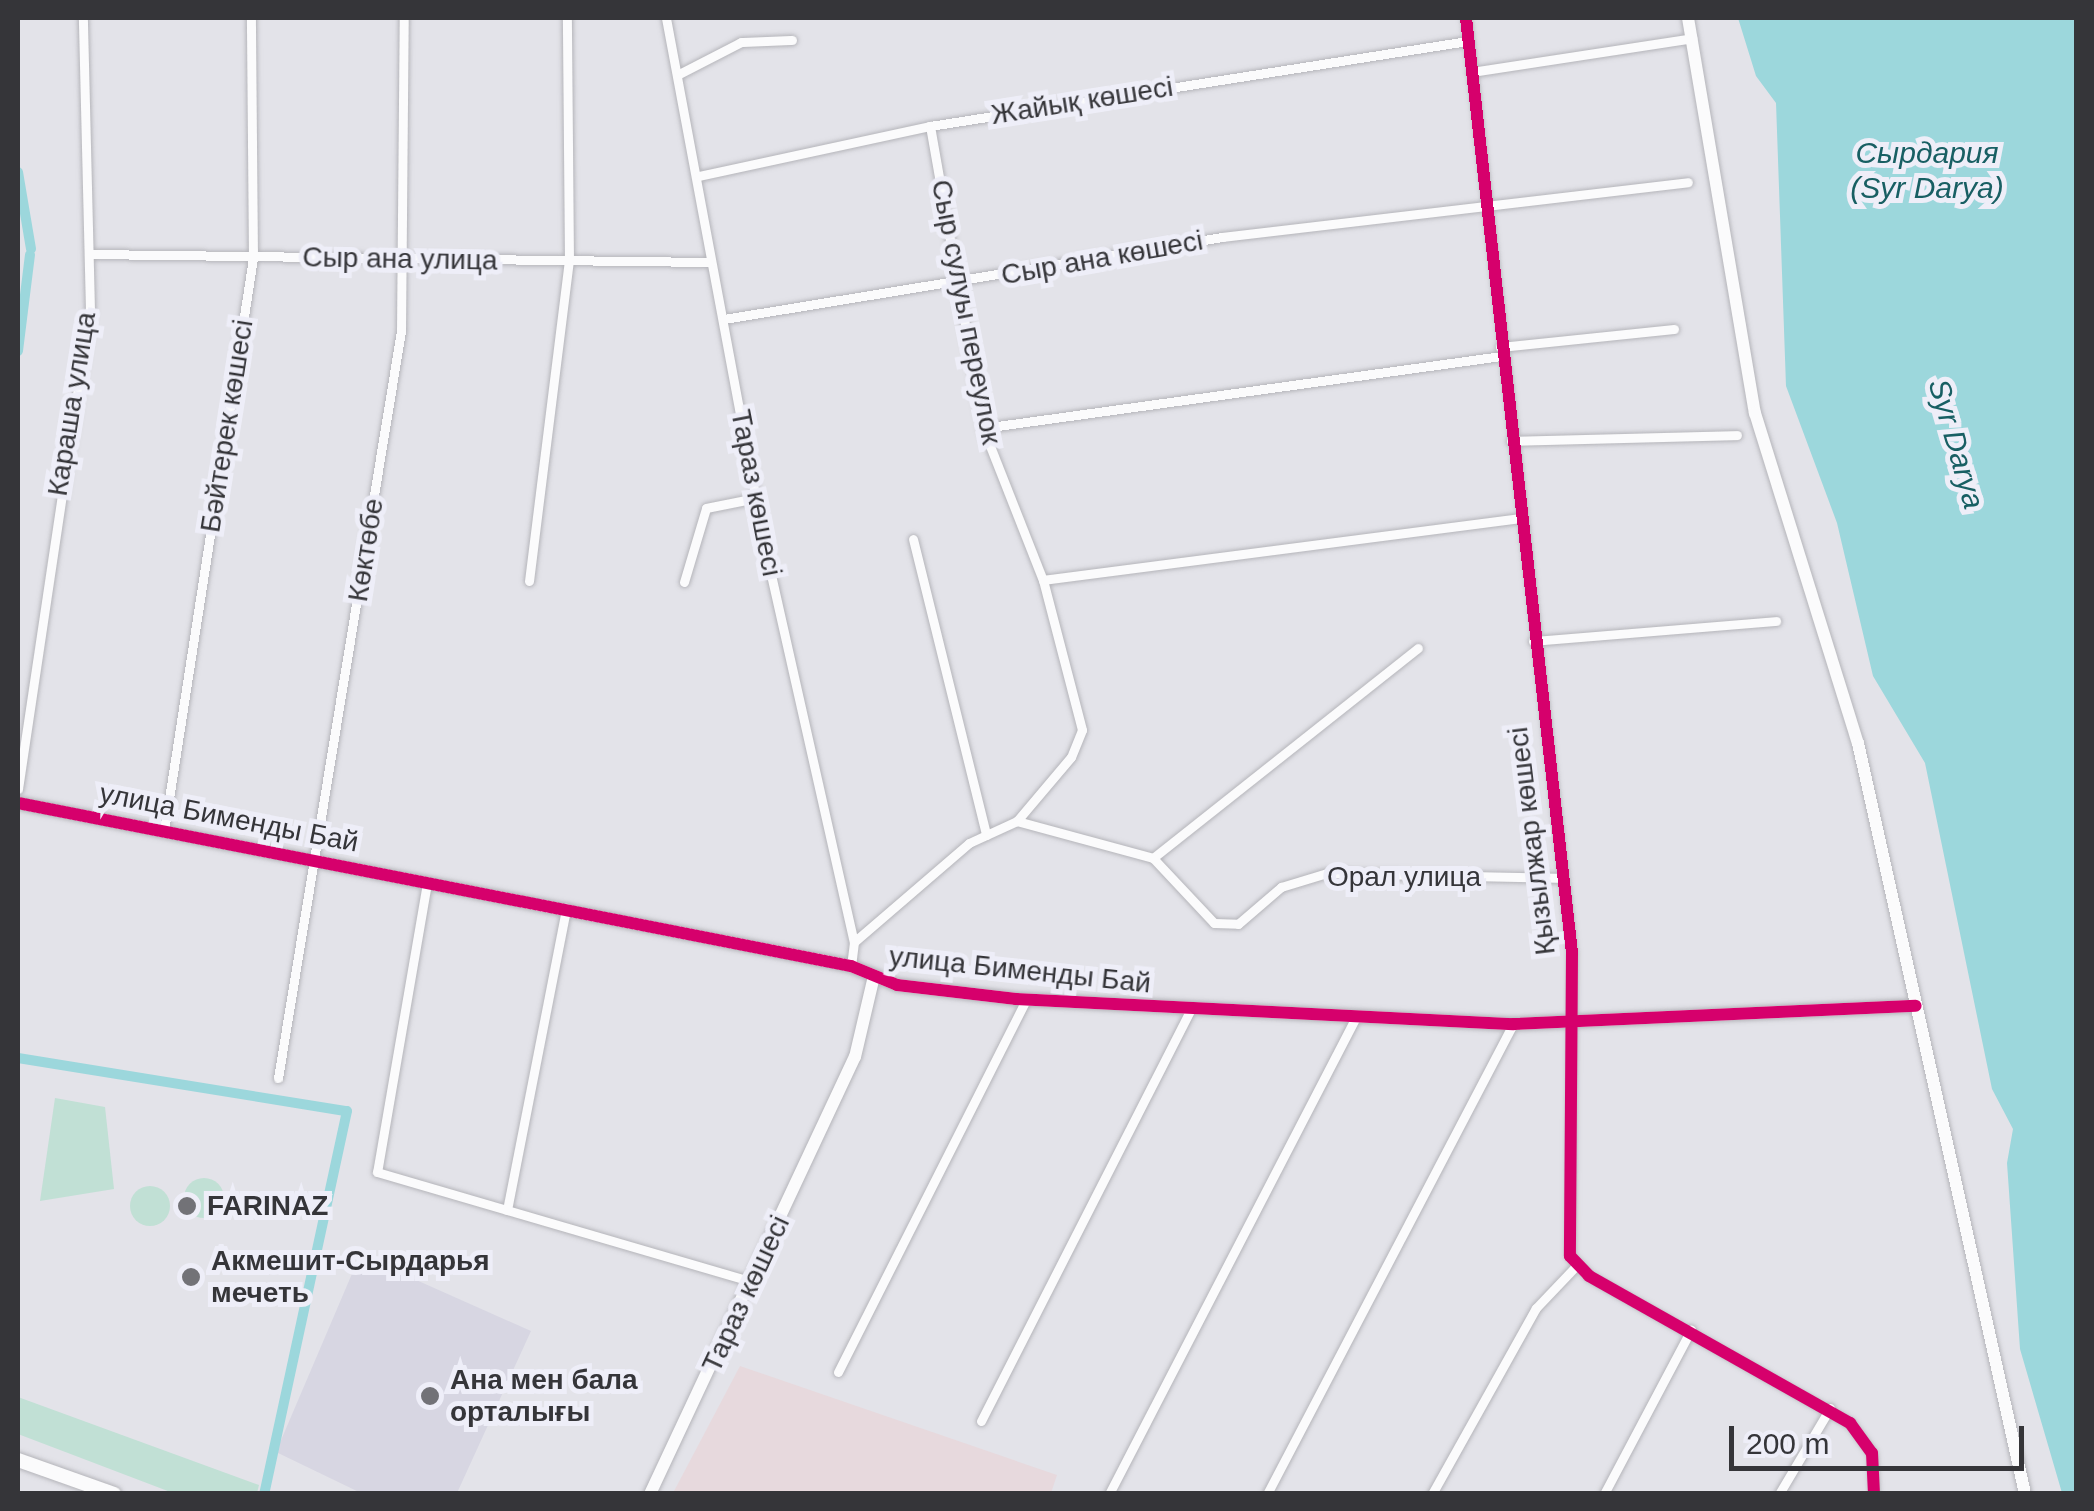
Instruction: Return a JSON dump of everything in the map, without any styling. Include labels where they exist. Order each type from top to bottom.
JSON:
[{"type":"main road","points":[[18,1460],[114,1494]]},
{"type":"street","name":"Караша улица","points":[[18,789],[90,310],[83,18]]},
{"type":"street","name":"Бәйтерек көшесі","points":[[164,831],[253,258],[252,18]]},
{"type":"street","name":"Көктөбе","points":[[278,1078],[316,860],[407,258],[404,18]]},
{"type":"street","points":[[529,581],[569,261],[567,18]]},
{"type":"street","name":"Тараз көшесі","points":[[666,18],[699,176],[756,498],[854,942],[851,966]]},
{"type":"street","name":"Қызылжар көшесі","points":[[1466,18],[1481,202],[1563,878],[1568,1016],[1564,1228],[1577,1265]]},
{"type":"street","points":[[1688,18],[1755,413],[1836,660],[2025,1494]]},
{"type":"street","points":[[1470,72],[1692,38]]},
{"type":"street","points":[[679,74],[741,42],[792,40]]},
{"type":"street","name":"Жайық көшесі","points":[[699,176],[930,126],[1467,41]]},
{"type":"street","name":"Сыр сулуы переулок","points":[[930,126],[984,428],[1043,580],[1082,738],[1017,821]]},
{"type":"street","name":"Сыр ана көшесі","points":[[724,319],[1481,202],[1688,182]]},
{"type":"street","name":"Сыр ана улица","points":[[89,254],[712,262]]},
{"type":"street","points":[[984,428],[1674,329]]},
{"type":"street","points":[[1511,441],[1737,435]]},
{"type":"street","points":[[684,582],[706,508],[756,498]]},
{"type":"street","points":[[1043,580],[1520,518]]},
{"type":"street","points":[[913,539],[986,835]]},
{"type":"street","points":[[1533,641],[1776,620]]},
{"type":"street","points":[[854,942],[986,835],[1017,821],[1152,858],[1418,648]]},
{"type":"street","name":"улица Бименды Бай","points":[[18,803],[851,966],[873,980],[1026,1000],[1189,1012],[1358,1014],[1514,1024],[1568,1016],[1916,1006]]},
{"type":"street","name":"Орал улица","points":[[1152,858],[1214,923],[1238,924],[1281,888],[1327,873],[1563,878]]},
{"type":"street","points":[[427,883],[374,1162],[384,1178],[752,1282]]},
{"type":"street","points":[[507,1210],[566,908]]},
{"type":"street","name":"Тараз көшесі","points":[[650,1494],[855,1057],[873,980]]},
{"type":"street","points":[[838,1372],[1026,1000]]},
{"type":"street","points":[[981,1422],[1189,1012]]},
{"type":"street","points":[[1109,1494],[1358,1014]]},
{"type":"street","points":[[1267,1494],[1514,1024]]},
{"type":"street","points":[[1432,1494],[1536,1308],[1577,1265],[1830,1408],[1865,1439],[1874,1494]]},
{"type":"street","points":[[1604,1494],[1690,1330]]},
{"type":"street","points":[[1778,1494],[1830,1408]]},
{"type":"shaded area","points":[[360,1255],[531,1331],[457,1493],[361,1493],[276,1452]]},
{"type":"shaded area","points":[[740,1366],[1057,1475],[1051,1493],[673,1493]]},
{"type":"green space","points":[[55,1098],[105,1107],[114,1189],[40,1201]]},
{"type":"green space","points":[[204,1178],[218,1184],[224,1198],[218,1212],[204,1218],[190,1212],[184,1198],[190,1184]]},
{"type":"green space","points":[[150,1186],[164,1192],[170,1206],[164,1220],[150,1226],[136,1220],[130,1206],[136,1192]]},
{"type":"green space","points":[[18,1397],[259,1485],[257,1493],[173,1493],[18,1434]]},
{"type":"water","name":"Сырдария (Syr Darya)","points":[[1738,18],[2076,18],[2076,1493],[2062,1493],[2020,1349],[2007,1163],[2013,1129],[1992,1089],[1925,763],[1873,676],[1837,523],[1786,386],[1776,103],[1756,76]]},
{"type":"waterway","points":[[18,172],[31,249]]},
{"type":"waterway","points":[[18,351],[30,255]]},
{"type":"waterway","points":[[18,1058],[347,1111],[264,1494]]},
{"type":"cycle path","points":[[1466,18],[1572,953],[1570,1256],[1589,1276],[1850,1423],[1872,1453],[1874,1494]]},
{"type":"cycle path","points":[[18,803],[851,966],[897,985],[1016,999],[1513,1024],[1916,1006]]},
{"type":"place","name":"FARINAZ","points":[[187,1206]]},
{"type":"place","name":"Акмешит-Сырдарья мечеть","points":[[191,1277]]},
{"type":"place","name":"Ана мен бала орталығы","points":[[430,1396]]},
{"type":"water label","name":"Syr Darya","points":[[1956,444]]}]
